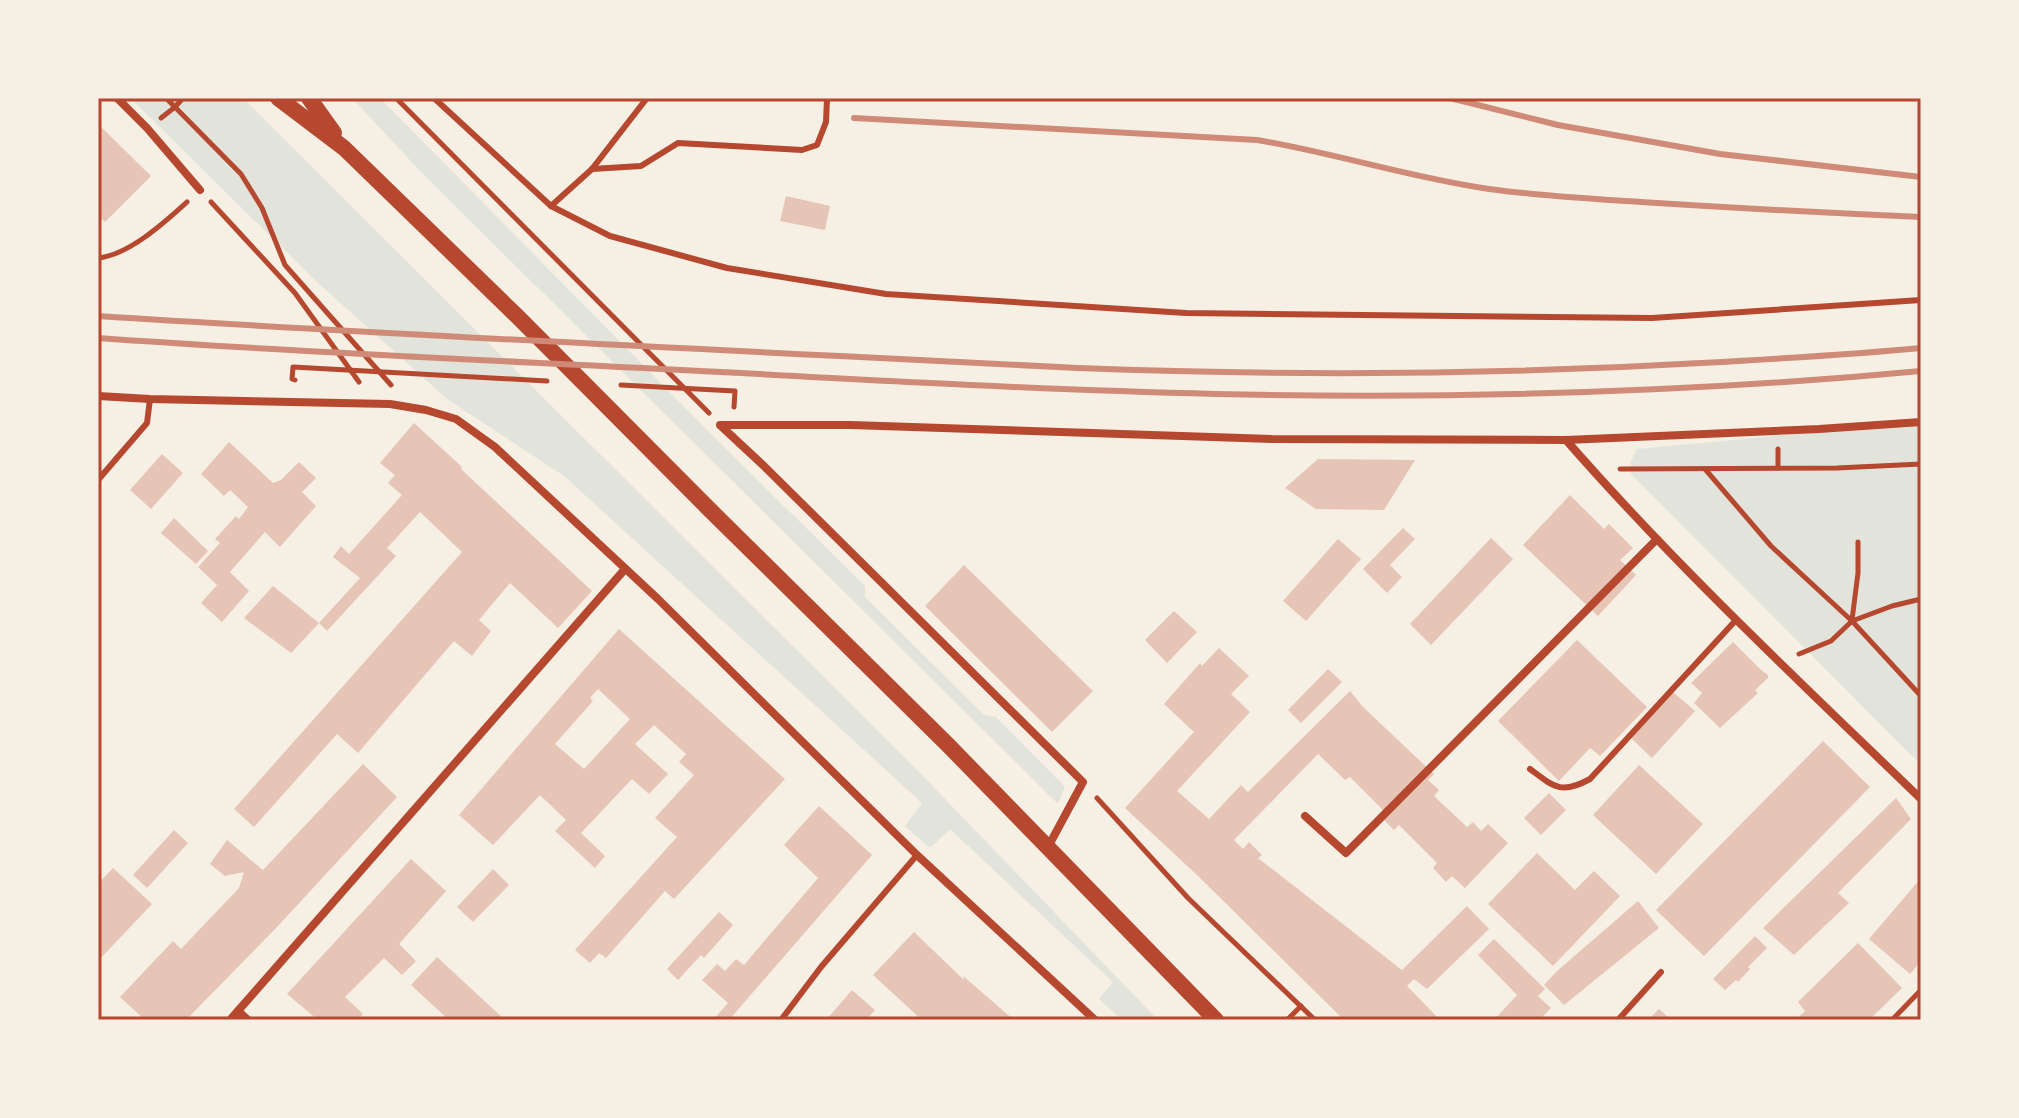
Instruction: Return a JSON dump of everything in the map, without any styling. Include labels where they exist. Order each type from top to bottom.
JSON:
[{"type":"main road","points":[[278,98],[344,148],[518,317],[948,745],[1216,1020]]},
{"type":"main road","points":[[309,98],[344,148]]},
{"type":"street","points":[[117,98],[200,190]]},
{"type":"street","points":[[98,396],[390,404],[456,419],[495,447],[669,610],[917,855],[1095,1020]]},
{"type":"street","points":[[720,425],[851,425],[1272,439],[1566,440],[1921,422]]},
{"type":"street","points":[[720,425],[1083,782],[1048,847]]},
{"type":"street","points":[[1566,440],[1736,620],[1921,799]]},
{"type":"street","points":[[1305,816],[1346,853],[1657,539]]},
{"type":"street","points":[[230,1020],[625,569]]},
{"type":"street","points":[[238,1011],[248,1020]]},
{"type":"lane","points":[[434,98],[551,206],[610,236],[727,268],[886,294],[1186,313],[1652,318],[1921,300]]},
{"type":"lane","points":[[551,206],[592,169],[647,98]]},
{"type":"lane","points":[[592,169],[641,166],[678,143],[802,150],[817,145],[826,122],[827,98]]},
{"type":"lane","points":[[98,480],[147,423],[150,399]]},
{"type":"lane","points":[[1530,769],[1554,787],[1574,788],[1590,779],[1736,620]]},
{"type":"lane","points":[[781,1020],[821,967],[917,855]]},
{"type":"lane","points":[[1618,1020],[1661,972]]},
{"type":"path","points":[[166,98],[241,174],[262,208],[285,265],[410,407]]},
{"type":"path","points":[[175,107],[183,98]]},
{"type":"path","points":[[396,98],[720,425]]},
{"type":"path","points":[[98,258],[108,257],[153,233],[200,190],[295,293],[359,381],[362,403]]},
{"type":"path","points":[[303,380],[292,379],[293,367],[547,381]]},
{"type":"path","points":[[609,384],[735,391],[734,425]]},
{"type":"path","points":[[1591,468],[1837,468],[1921,464]]},
{"type":"path","points":[[1704,468],[1771,546],[1852,621],[1921,696]]},
{"type":"path","points":[[1852,621],[1858,542]]},
{"type":"path","points":[[1781,663],[1831,641],[1852,621],[1921,599]]},
{"type":"path","points":[[1083,782],[1188,898],[1315,1020]]},
{"type":"path","points":[[1892,1020],[1921,990]]},
{"type":"path","points":[[1287,1020],[1301,1006]]},
{"type":"shaded area","points":[[130,98],[243,98],[922,775],[1158,1020],[1122,1020],[1099,999],[1113,982],[950,829],[930,848],[905,826],[922,803],[564,476],[447,399],[317,282]]},
{"type":"shaded area","points":[[352,98],[380,98],[865,586],[865,597],[984,715],[996,717],[1065,787],[1058,804],[421,172]]},
{"type":"shaded area","points":[[1921,422],[1921,765],[1631,474],[1631,461],[1637,449]]},
{"type":"building","points":[[98,124],[151,176],[105,222],[98,215]]},
{"type":"building","points":[[786,196],[830,206],[825,230],[780,221]]},
{"type":"building","points":[[414,423],[592,591],[558,628],[510,583],[479,620],[491,631],[472,656],[454,641],[358,753],[337,734],[254,827],[234,809],[462,552],[420,512],[387,548],[396,556],[327,631],[319,623],[360,578],[333,557],[341,546],[349,554],[402,495],[388,483],[395,475],[380,463]]},
{"type":"building","points":[[229,442],[273,483],[281,480],[299,462],[316,478],[302,492],[316,506],[280,547],[265,532],[230,572],[249,591],[222,622],[201,603],[217,585],[198,567],[220,543],[215,539],[248,507],[230,490],[224,496],[201,474]]},
{"type":"building","points":[[162,454],[183,473],[151,509],[130,490]]},
{"type":"building","points":[[1318,459],[1415,460],[1384,510],[1316,509],[1285,488]]},
{"type":"building","points":[[1570,495],[1604,529],[1609,524],[1633,548],[1620,560],[1636,575],[1598,616],[1523,545]]},
{"type":"building","points":[[174,518],[208,551],[196,564],[161,533]]},
{"type":"building","points":[[1403,528],[1415,539],[1390,565],[1402,577],[1387,593],[1363,569]]},
{"type":"building","points":[[1491,538],[1513,559],[1431,645],[1410,624]]},
{"type":"building","points":[[1338,539],[1361,559],[1306,621],[1283,601]]},
{"type":"building","points":[[964,565],[1093,691],[1052,732],[925,606]]},
{"type":"building","points":[[273,586],[319,623],[291,653],[244,618]]},
{"type":"building","points":[[1174,611],[1197,632],[1167,663],[1145,640]]},
{"type":"building","points":[[619,629],[785,779],[674,899],[665,891],[606,958],[599,953],[590,963],[575,950],[677,837],[655,818],[694,775],[679,762],[686,754],[654,725],[635,744],[668,774],[649,794],[632,779],[581,833],[605,856],[595,868],[555,831],[566,820],[540,795],[493,845],[459,815]],"holes":[[[598,689],[630,719],[584,769],[555,744],[593,701],[590,698]]]},
{"type":"building","points":[[1577,640],[1647,707],[1600,756],[1590,748],[1559,781],[1498,721]]},
{"type":"building","points":[[1733,642],[1768,678],[1755,690],[1758,693],[1720,728],[1694,703],[1702,693],[1691,683]]},
{"type":"building","points":[[1219,648],[1249,676],[1231,694],[1250,712],[1177,791],[1209,819],[1241,785],[1248,792],[1350,691],[1434,774],[1428,780],[1439,790],[1434,796],[1467,827],[1473,822],[1481,831],[1488,824],[1508,843],[1465,888],[1452,876],[1446,882],[1433,868],[1437,863],[1399,825],[1394,830],[1381,817],[1386,813],[1350,777],[1345,780],[1318,754],[1234,840],[1243,849],[1249,842],[1262,855],[1258,858],[1402,970],[1467,906],[1489,929],[1427,989],[1414,979],[1407,986],[1440,1020],[1344,1020],[1125,808],[1194,732],[1164,704],[1200,663],[1202,666]]},
{"type":"building","points":[[1328,669],[1342,682],[1301,723],[1288,710]]},
{"type":"building","points":[[1673,692],[1695,711],[1652,758],[1631,738]]},
{"type":"building","points":[[1823,741],[1870,787],[1704,956],[1656,910]]},
{"type":"building","points":[[363,764],[397,797],[186,1020],[145,1020],[120,997],[173,941],[181,949],[239,888],[244,872],[225,876],[210,864],[227,840],[263,870]]},
{"type":"building","points":[[1639,765],[1703,824],[1656,874],[1593,815]]},
{"type":"building","points":[[1549,793],[1566,810],[1541,835],[1524,818]]},
{"type":"building","points":[[1896,798],[1911,819],[1838,893],[1849,903],[1794,955],[1763,928]]},
{"type":"building","points":[[819,806],[872,855],[729,1020],[713,1020],[728,1003],[702,980],[717,964],[725,971],[736,959],[744,965],[818,878],[784,845]]},
{"type":"building","points":[[174,830],[188,843],[147,888],[133,875]]},
{"type":"building","points":[[1537,853],[1575,890],[1594,871],[1620,896],[1553,966],[1488,904]]},
{"type":"building","points":[[411,859],[446,891],[399,944],[416,961],[402,975],[384,958],[345,997],[363,1014],[358,1020],[318,1020],[287,994]]},
{"type":"building","points":[[113,868],[152,904],[98,961],[98,884]]},
{"type":"building","points":[[493,869],[509,885],[473,922],[457,907]]},
{"type":"building","points":[[1921,878],[1921,961],[1910,974],[1869,939]]},
{"type":"building","points":[[1638,901],[1659,928],[1564,1005],[1544,985]]},
{"type":"building","points":[[719,912],[733,925],[704,958],[701,955],[678,980],[667,969]]},
{"type":"building","points":[[914,932],[964,980],[963,976],[1014,1020],[922,1020],[873,975]]},
{"type":"building","points":[[1755,936],[1767,948],[1738,982],[1736,980],[1725,990],[1713,979]]},
{"type":"building","points":[[1494,939],[1545,989],[1538,996],[1551,1008],[1539,1020],[1494,1020],[1517,995],[1478,955]]},
{"type":"building","points":[[1858,943],[1902,988],[1869,1020],[1796,1020],[1805,1011],[1798,1002]]},
{"type":"building","points":[[437,957],[505,1020],[449,1020],[411,985]]},
{"type":"building","points":[[852,990],[875,1010],[866,1020],[826,1020]]},
{"type":"building","points":[[1659,1009],[1671,1020],[1648,1020]]},
{"type":"railway","points":[[1450,98],[1558,125],[1720,154],[1921,177]]},
{"type":"railway","points":[[854,118],[1257,140],[1431,179],[1508,191],[1676,204],[1921,217]]},
{"type":"railway","points":[[98,316],[469,338],[1078,368],[1234,372],[1546,370],[1921,348]]},
{"type":"railway","points":[[98,338],[906,382],[1216,394],[1392,396],[1569,393],[1745,385],[1921,371]]}]
